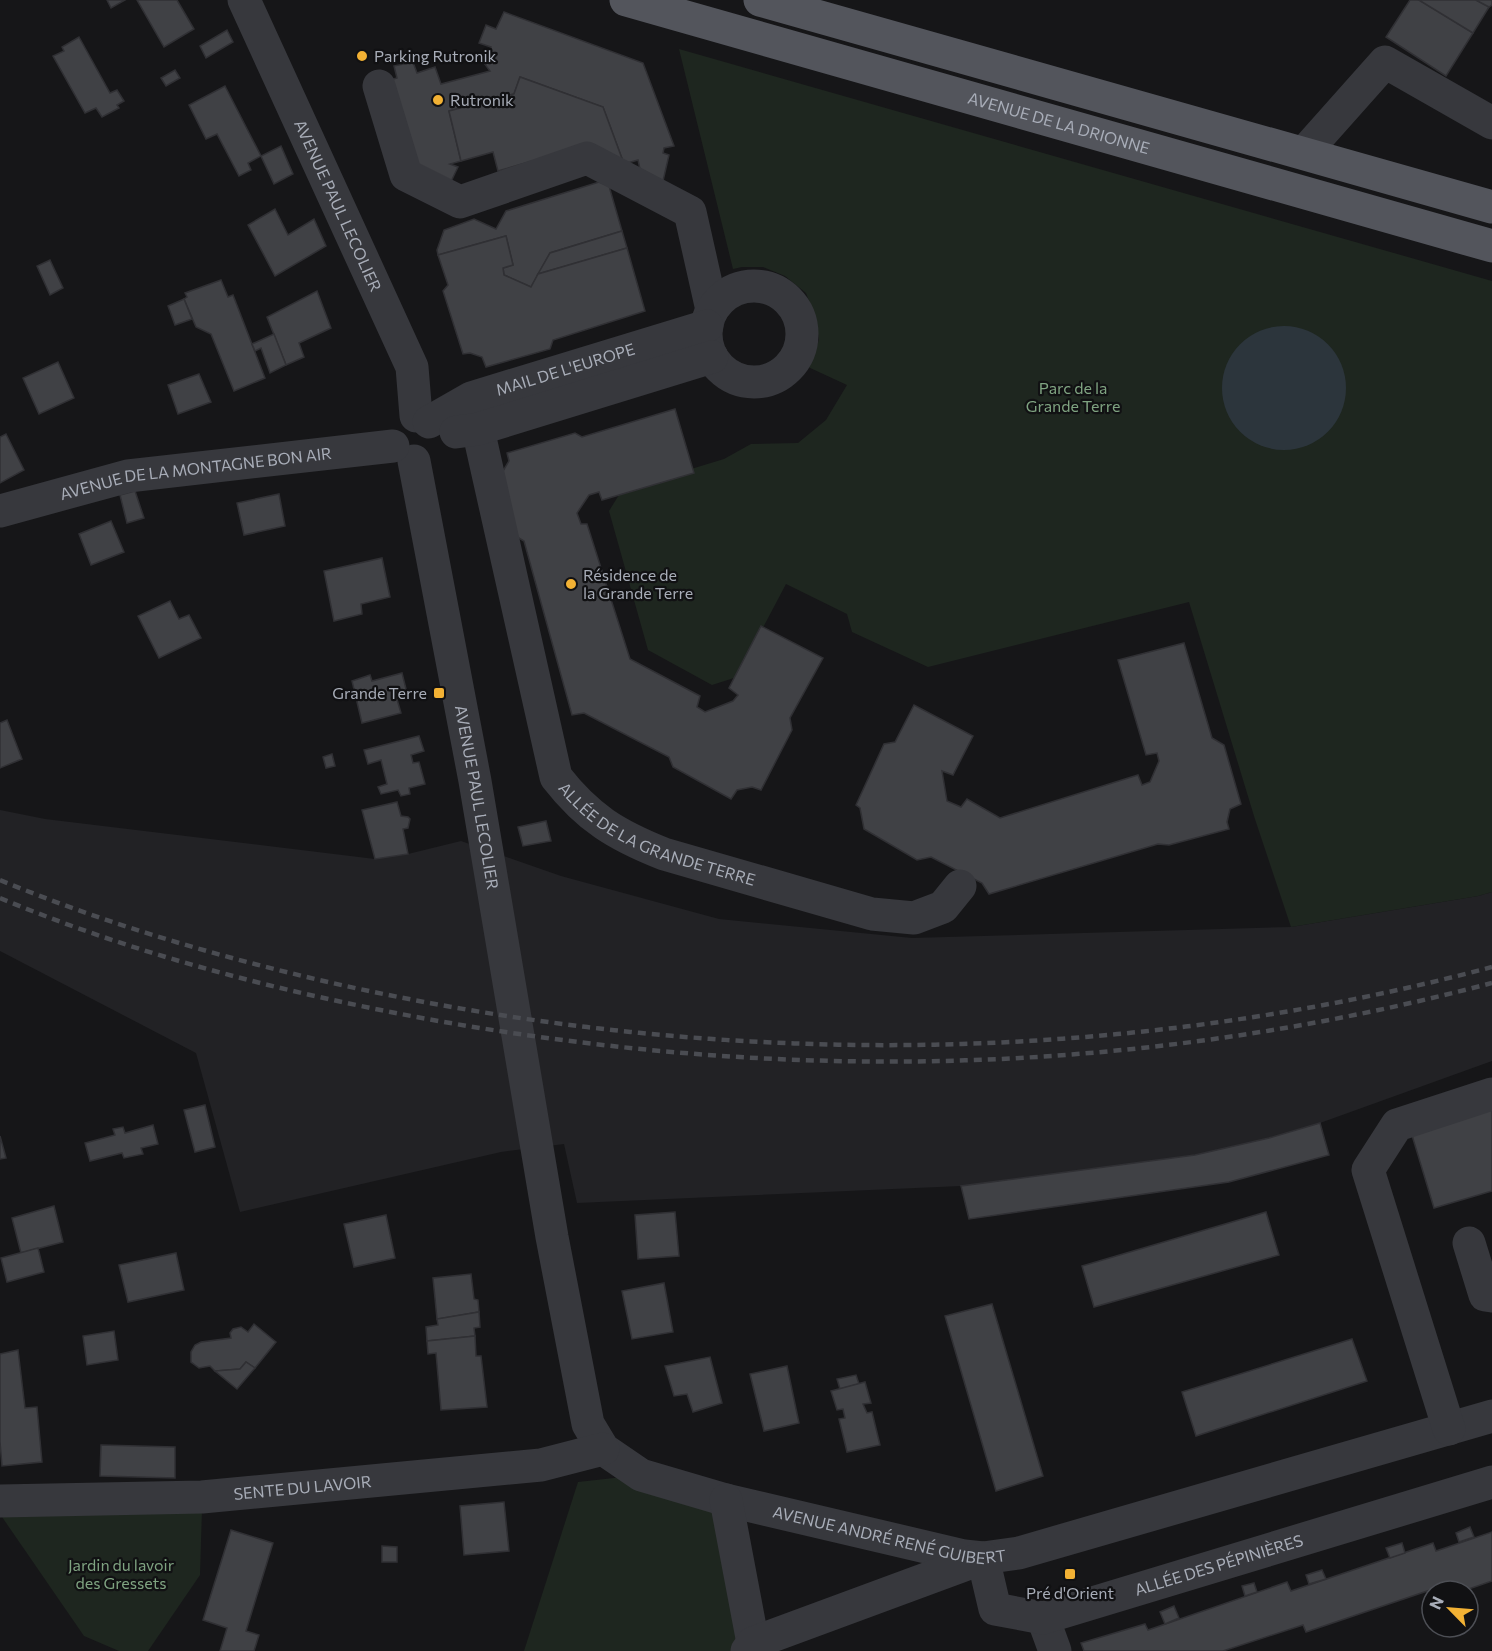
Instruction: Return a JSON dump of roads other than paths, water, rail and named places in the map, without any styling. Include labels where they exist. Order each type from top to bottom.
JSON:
[{"type":"main road","name":"AVENUE DE LA DRIONNE","points":[[626,0],[1492,246]]},
{"type":"main road","points":[[760,0],[1492,207]]},
{"type":"street","name":"AVENUE PAUL LECOLIER","points":[[244,0],[412,367],[427,424]]},
{"type":"street","points":[[1304,153],[1385,62],[1492,123]]},
{"type":"street","points":[[379,86],[406,175],[460,202],[587,159],[690,212],[710,331]]},
{"type":"street","name":"MAIL DE L'EUROPE","points":[[427,424],[471,398],[710,331]]},
{"type":"street","name":"MAIL DE L'EUROPE","points":[[427,424],[478,429],[710,331]]},
{"type":"street","points":[[403,453],[392,431],[396,424],[402,419],[427,424]]},
{"type":"street","name":"ALLÉE DE LA GRANDE TERRE","points":[[478,429],[556,777],[575,801],[604,825],[634,842],[664,854],[872,914],[914,918],[943,907],[960,886]]},
{"type":"street","name":"AVENUE PAUL LECOLIER","points":[[403,453],[475,782],[535,1134]]},
{"type":"street","name":"AVENUE DE LA MONTAGNE BON AIR","points":[[0,511],[128,476],[403,453]]},
{"type":"street","points":[[1449,1429],[1368,1170],[1396,1125],[1492,1094]]},
{"type":"street","name":"AVENUE ANDRÉ RENÉ GUIBERT","points":[[535,1134],[588,1424],[603,1449],[641,1475],[726,1500],[964,1556],[983,1558],[1019,1553],[1087,1535],[1492,1416]]},
{"type":"street","points":[[1469,1244],[1485,1295],[1492,1296]]},
{"type":"street","name":"SENTE DU LAVOIR","points":[[0,1501],[202,1497],[541,1465],[603,1449]]},
{"type":"street","name":"ALLÉE DES PÉPINIÈRES","points":[[983,1558],[995,1609],[1043,1618],[1492,1482]]},
{"type":"street","points":[[726,1500],[750,1647],[983,1558]]},
{"type":"street","points":[[1043,1618],[1055,1651]]},
{"type":"railway","points":[[0,880],[80,911],[162,938],[328,982],[472,1010],[618,1031],[764,1042],[911,1045],[1058,1039],[1204,1024],[1349,1000],[1492,967]]},
{"type":"railway","points":[[0,898],[52,919],[159,955],[322,998],[433,1020],[567,1041],[700,1054],[832,1061],[964,1060],[1096,1052],[1228,1037],[1360,1014],[1492,983]]},
{"type":"place","name":"Parking Rutronik","points":[[362,56]]},
{"type":"place","name":"Rutronik","points":[[438,100]]},
{"type":"place","name":"Résidence de la Grande Terre","points":[[571,584]]},
{"type":"place","name":"Grande Terre","points":[[439,693]]},
{"type":"place","name":"Pré d'Orient","points":[[1070,1574]]},
{"type":"park label","name":"Parc de la Grande Terre","points":[[1073,397]]},
{"type":"park label","name":"Jardin du lavoir des Gressets","points":[[121,1574]]}]
